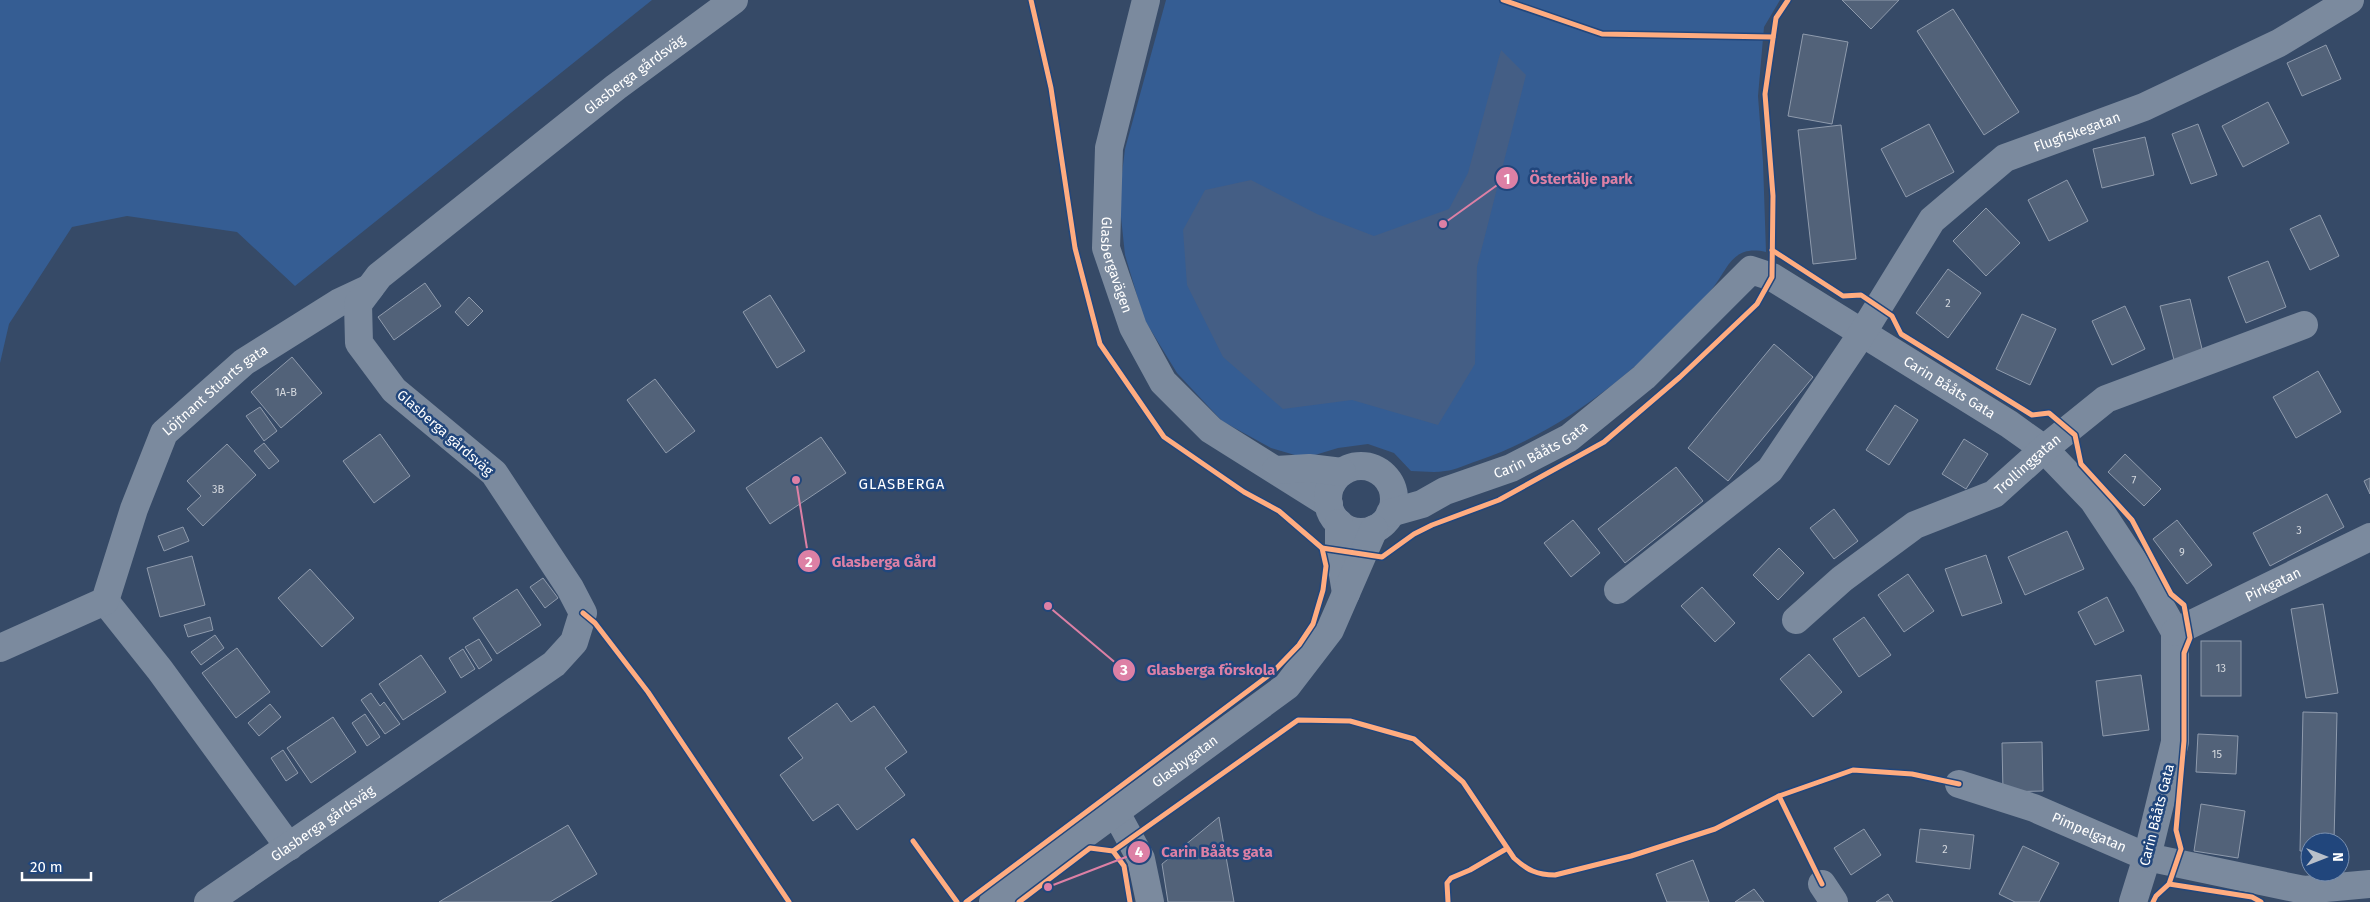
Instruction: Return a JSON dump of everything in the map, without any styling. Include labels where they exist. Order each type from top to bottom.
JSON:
[{"type":"street","name":"Glasberga gårdsväg","points":[[208,902],[554,664],[574,642],[583,613],[570,588],[494,473],[394,390],[360,343],[358,304],[379,276],[601,99],[734,0]]},
{"type":"street","name":"Glasbergavägen","points":[[1146,0],[1109,148],[1106,248],[1133,327],[1163,382],[1211,430],[1276,470],[1334,513]]},
{"type":"street","name":"Flugfiskegatan","points":[[1618,590],[1770,470],[1863,332],[1932,220],[2005,158],[2144,107],[2279,43],[2350,0]]},
{"type":"street","name":"Carin Bååts Gata","points":[[1382,521],[1422,504],[1445,491],[1511,468],[1569,438],[1644,377],[1751,270],[1772,277],[1863,332],[2044,449],[2093,500],[2146,580],[2175,632],[2175,742],[2147,857],[2133,902]]},
{"type":"street","name":"Löjtnant Stuarts gata","points":[[105,601],[134,509],[164,433],[244,362],[338,303],[370,288]]},
{"type":"street","name":"Trollinggatan","points":[[1796,620],[1842,579],[1915,525],[1994,494],[2044,449],[2106,399],[2304,325]]},
{"type":"street","points":[[1276,470],[1309,468],[1342,472],[1356,467],[1372,468],[1388,480],[1445,491]]},
{"type":"street","points":[[1342,472],[1331,486],[1346,593]]},
{"type":"street","points":[[1334,513],[1356,531],[1382,521],[1394,496],[1388,480]]},
{"type":"street","name":"Glasbygatan","points":[[994,902],[1287,686],[1330,630],[1382,521]]},
{"type":"street","name":"Pirkgatan","points":[[2175,632],[2370,537]]},
{"type":"street","points":[[0,648],[105,601],[160,670],[289,847]]},
{"type":"street","name":"Pimpelgatan","points":[[1959,784],[2034,808],[2147,857],[2304,896],[2370,884]]},
{"type":"street","points":[[1115,811],[1141,859],[1150,902]]},
{"type":"shaded area","points":[[0,0],[652,0],[295,286],[237,232],[127,216],[72,227],[9,324],[0,363]]},
{"type":"shaded area","points":[[1166,0],[1780,0],[1764,27],[1758,96],[1763,162],[1766,252],[1755,250],[1738,255],[1727,266],[1712,289],[1694,309],[1647,356],[1621,378],[1567,417],[1508,449],[1453,469],[1432,472],[1411,471],[1394,453],[1368,444],[1338,448],[1305,458],[1271,448],[1222,421],[1177,373],[1144,319],[1125,255],[1119,198],[1125,149]]},
{"type":"shaded area","points":[[1501,50],[1526,75],[1477,267],[1475,364],[1438,425],[1352,400],[1283,409],[1223,357],[1187,285],[1183,230],[1205,190],[1251,180],[1317,214],[1374,236],[1449,209],[1468,173]]},
{"type":"building","points":[[1842,0],[1899,0],[1871,29]]},
{"type":"building","points":[[1953,9],[2019,112],[1984,135],[1917,31]]},
{"type":"building","points":[[1803,34],[1848,42],[1832,124],[1788,116]]},
{"type":"building","points":[[2326,45],[2341,79],[2302,96],[2287,63]]},
{"type":"building","points":[[2268,102],[2289,143],[2243,167],[2222,126]]},
{"type":"building","points":[[1929,124],[1954,172],[1906,197],[1881,149]]},
{"type":"building","points":[[2198,124],[2217,175],[2191,184],[2172,134]]},
{"type":"building","points":[[1841,125],[1856,259],[1813,264],[1798,130]]},
{"type":"building","points":[[2145,137],[2154,175],[2102,188],[2093,149]]},
{"type":"building","points":[[2067,180],[2088,221],[2049,241],[2028,200]]},
{"type":"building","points":[[1986,208],[2020,243],[1986,276],[1953,241]]},
{"type":"building","points":[[2320,215],[2339,256],[2310,270],[2290,229]]},
{"type":"building","points":[[2268,261],[2286,307],[2246,323],[2228,277]]},
{"type":"building","points":[[1948,269],[1981,293],[1948,338],[1916,313]]},
{"type":"building","points":[[425,283],[441,306],[394,340],[378,317]]},
{"type":"building","points":[[770,295],[805,351],[777,368],[743,312]]},
{"type":"building","points":[[469,297],[483,311],[468,326],[455,312]]},
{"type":"building","points":[[2190,299],[2203,353],[2174,360],[2160,306]]},
{"type":"building","points":[[2125,306],[2145,349],[2112,365],[2092,321]]},
{"type":"building","points":[[2022,314],[2056,329],[2030,385],[1996,369]]},
{"type":"building","points":[[1774,344],[1813,377],[1728,481],[1688,448]]},
{"type":"building","points":[[292,357],[322,393],[281,428],[251,392]]},
{"type":"building","points":[[2318,371],[2341,412],[2296,438],[2273,397]]},
{"type":"building","points":[[655,379],[695,431],[666,453],[627,400]]},
{"type":"building","points":[[1895,405],[1918,420],[1889,465],[1866,450]]},
{"type":"building","points":[[260,407],[277,431],[264,441],[246,416]]},
{"type":"building","points":[[380,434],[410,476],[374,503],[343,461]]},
{"type":"building","points":[[821,437],[846,473],[770,524],[746,488]]},
{"type":"building","points":[[1964,439],[1988,454],[1966,489],[1942,474]]},
{"type":"building","points":[[264,443],[279,461],[269,469],[254,451]]},
{"type":"building","points":[[227,444],[256,475],[203,526],[187,509],[201,496],[187,481]]},
{"type":"building","points":[[2125,454],[2161,489],[2144,506],[2108,472]]},
{"type":"building","points":[[1676,467],[1703,501],[1625,563],[1598,529]]},
{"type":"building","points":[[2370,478],[2370,494],[2364,481]]},
{"type":"building","points":[[2327,494],[2344,527],[2270,566],[2253,533]]},
{"type":"building","points":[[1834,509],[1858,541],[1834,559],[1810,528]]},
{"type":"building","points":[[1573,520],[1600,553],[1571,577],[1544,543]]},
{"type":"building","points":[[2177,520],[2212,565],[2187,584],[2153,539]]},
{"type":"building","points":[[183,527],[189,541],[164,551],[158,536]]},
{"type":"building","points":[[2067,531],[2084,569],[2025,595],[2008,557]]},
{"type":"building","points":[[1779,548],[1804,573],[1778,600],[1753,575]]},
{"type":"building","points":[[1986,555],[2002,603],[1962,616],[1945,569]]},
{"type":"building","points":[[192,556],[205,605],[160,617],[147,568]]},
{"type":"building","points":[[310,569],[354,618],[322,647],[278,598]]},
{"type":"building","points":[[1908,574],[1934,611],[1904,632],[1878,595]]},
{"type":"building","points":[[543,578],[558,598],[545,608],[530,587]]},
{"type":"building","points":[[1702,587],[1735,623],[1715,642],[1681,606]]},
{"type":"building","points":[[517,589],[541,625],[497,654],[473,618]]},
{"type":"building","points":[[2107,597],[2124,631],[2095,645],[2078,612]]},
{"type":"building","points":[[2323,604],[2338,693],[2306,698],[2291,609]]},
{"type":"building","points":[[210,617],[213,630],[188,637],[184,625]]},
{"type":"building","points":[[1864,617],[1891,655],[1859,677],[1833,639]]},
{"type":"building","points":[[215,635],[224,648],[201,665],[191,652]]},
{"type":"building","points":[[479,639],[492,660],[479,669],[465,647]]},
{"type":"building","points":[[2201,641],[2241,641],[2241,696],[2201,696]]},
{"type":"building","points":[[237,648],[270,692],[236,718],[202,673]]},
{"type":"building","points":[[463,649],[475,669],[461,678],[449,658]]},
{"type":"building","points":[[1809,654],[1842,692],[1813,717],[1780,679]]},
{"type":"building","points":[[421,655],[446,692],[403,720],[379,684]]},
{"type":"building","points":[[2141,675],[2149,730],[2103,736],[2096,681]]},
{"type":"building","points":[[371,693],[380,706],[384,702],[400,724],[385,734],[361,700]]},
{"type":"building","points":[[837,703],[851,722],[874,706],[907,752],[885,768],[905,795],[857,830],[838,804],[813,821],[780,775],[803,758],[788,738]]},
{"type":"building","points":[[270,704],[281,717],[259,736],[248,723]]},
{"type":"building","points":[[2303,712],[2337,713],[2334,832],[2300,832]]},
{"type":"building","points":[[365,714],[380,737],[367,746],[352,723]]},
{"type":"building","points":[[333,717],[356,752],[311,783],[287,748]]},
{"type":"building","points":[[2198,734],[2238,736],[2236,774],[2196,772]]},
{"type":"building","points":[[2042,742],[2043,791],[2003,792],[2002,743]]},
{"type":"building","points":[[283,750],[298,773],[286,781],[271,758]]},
{"type":"building","points":[[2201,804],[2245,811],[2238,858],[2194,851]]},
{"type":"building","points":[[1219,817],[1234,902],[1168,902],[1162,864]]},
{"type":"building","points":[[568,825],[597,874],[550,902],[439,902]]},
{"type":"building","points":[[1864,829],[1881,855],[1851,875],[1834,848]]},
{"type":"building","points":[[1920,829],[1974,835],[1970,869],[1916,862]]},
{"type":"building","points":[[2023,846],[2059,863],[2039,902],[2015,902],[1999,894]]},
{"type":"building","points":[[1693,860],[1709,902],[1667,902],[1656,874]]},
{"type":"building","points":[[1754,889],[1764,902],[1735,902]]},
{"type":"building","points":[[1888,894],[1893,902],[1876,902]]},
{"type":"cycle path","points":[[966,902],[1272,673],[1299,645],[1313,624],[1323,590],[1326,566],[1322,548],[1279,511],[1244,492],[1164,437],[1100,344],[1075,248],[1051,88],[1031,0]]},
{"type":"cycle path","points":[[1503,0],[1602,34],[1773,37]]},
{"type":"cycle path","points":[[1322,548],[1382,557],[1414,534],[1432,525],[1499,500],[1604,442],[1680,377],[1757,304],[1772,277],[1773,196],[1765,94],[1776,18],[1788,0]]},
{"type":"cycle path","points":[[1772,250],[1843,296],[1861,295],[1892,316],[1901,334],[2032,415],[2049,413],[2075,435],[2081,464],[2132,520],[2171,594],[2184,605],[2190,638],[2184,653],[2184,741],[2176,830],[2181,849],[2169,884],[2156,896],[2153,902]]},
{"type":"cycle path","points":[[583,613],[595,623],[648,692],[789,902]]},
{"type":"cycle path","points":[[1113,851],[1298,720],[1350,721],[1414,739],[1463,782],[1514,858],[1523,866],[1533,871],[1549,875],[1631,856],[1715,829],[1779,796],[1853,770],[1912,774],[1959,784]]},
{"type":"cycle path","points":[[1779,796],[1822,884]]},
{"type":"cycle path","points":[[913,841],[957,902]]},
{"type":"cycle path","points":[[1019,902],[1090,848],[1113,851],[1124,866],[1130,902]]},
{"type":"cycle path","points":[[1448,902],[1447,883],[1451,878],[1470,870],[1506,849]]},
{"type":"cycle path","points":[[2169,884],[2252,897],[2261,902]]},
{"type":"place","name":"Östertälje park","points":[[1443,224]]},
{"type":"place","name":"Glasberga Gård","points":[[796,480]]},
{"type":"place","name":"Glasberga förskola","points":[[1048,606]]},
{"type":"place","name":"Carin Bååts gata","points":[[1048,887]]},
{"type":"district","name":"GLASBERGA","points":[[902,484]]}]
